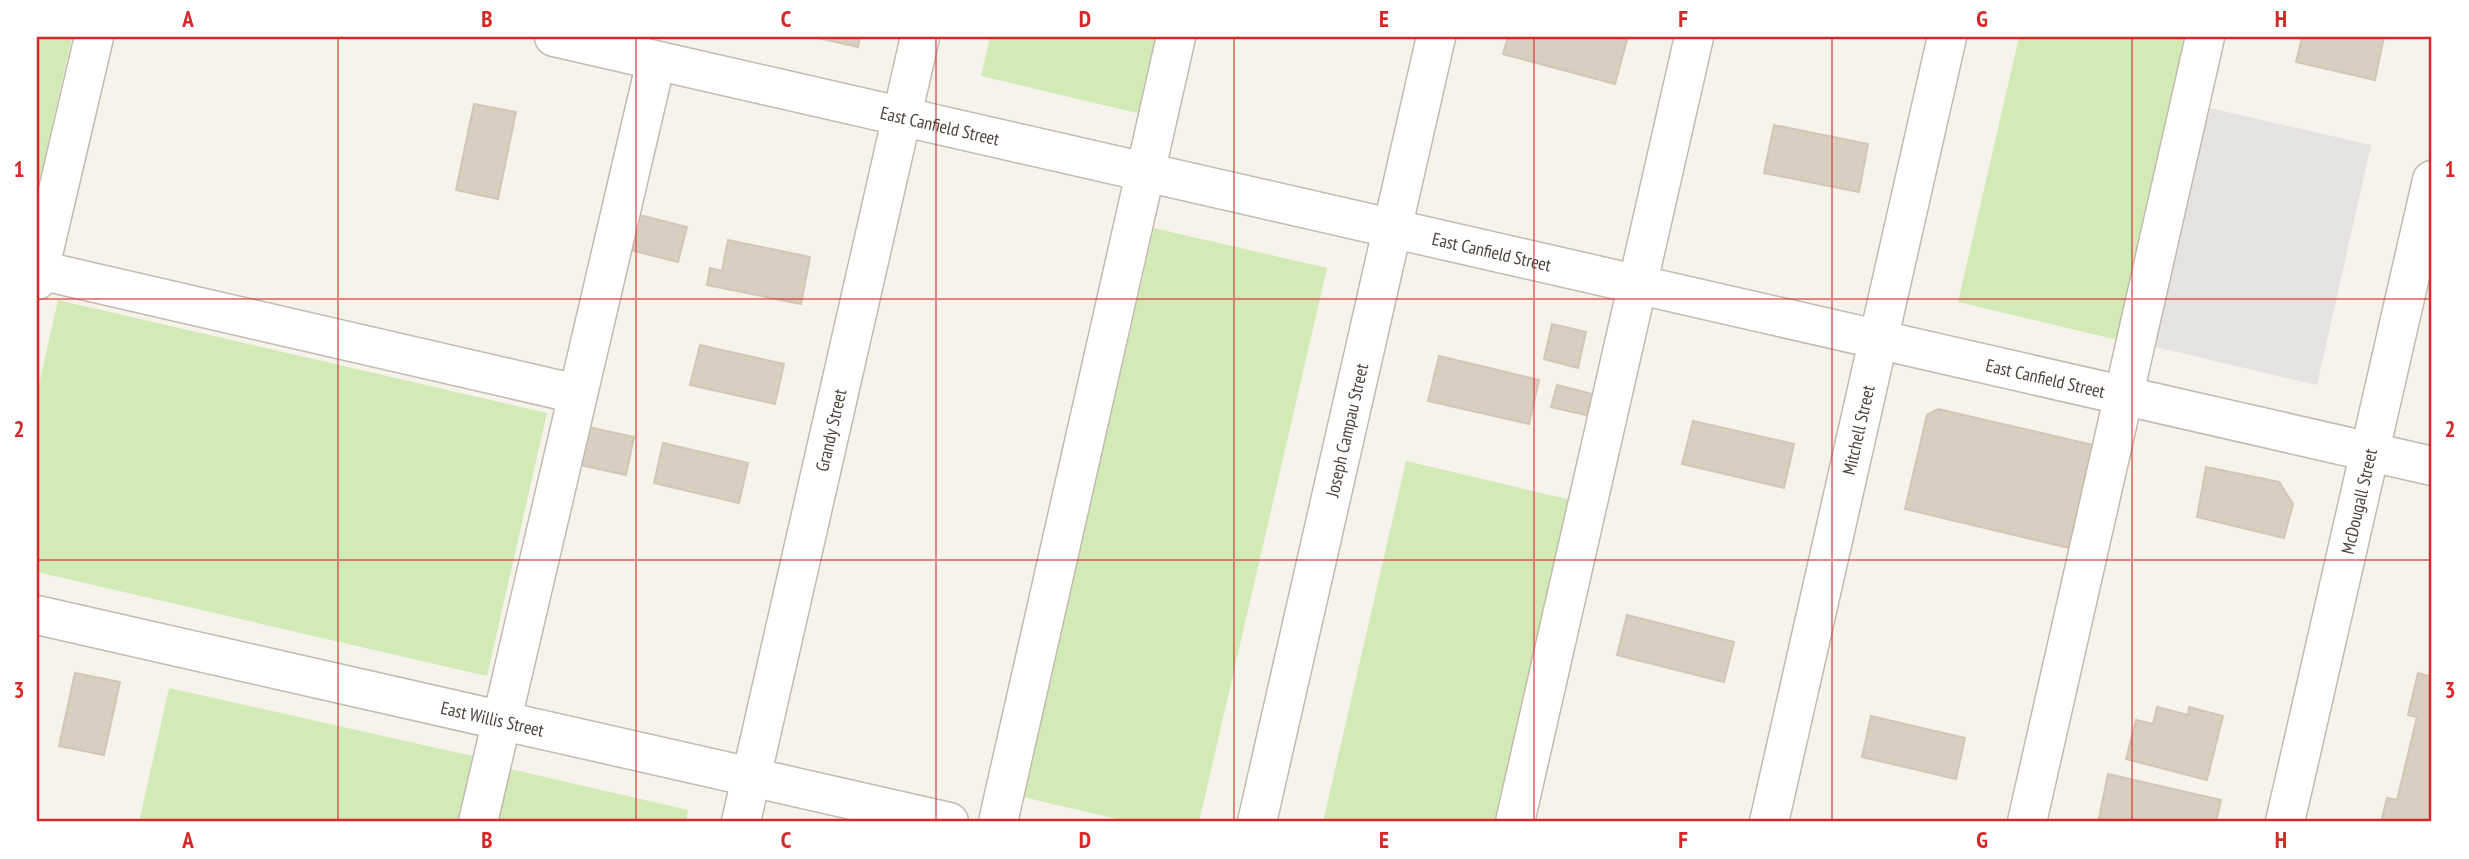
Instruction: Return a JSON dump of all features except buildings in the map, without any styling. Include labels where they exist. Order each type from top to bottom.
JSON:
[{"type":"street","points":[[94,37],[38,275],[577,394]]},
{"type":"street","name":"East Canfield Street","points":[[554,37],[642,51],[901,118],[2432,466]]},
{"type":"street","name":"Grandy Street","points":[[741,822],[920,37]]},
{"type":"street","points":[[998,822],[1176,37]]},
{"type":"street","name":"Joseph Campau Street","points":[[1257,822],[1436,37]]},
{"type":"street","points":[[1515,822],[1694,37]]},
{"type":"street","name":"Mitchell Street","points":[[1769,822],[1947,37]]},
{"type":"street","points":[[2027,822],[2205,37]]},
{"type":"street","points":[[478,822],[577,394],[642,51]]},
{"type":"street","name":"McDougall Street","points":[[2286,822],[2432,180]]},
{"type":"street","name":"East Willis Street","points":[[37,615],[949,822]]},
{"type":"green space","points":[[37,37],[72,37],[37,192]]},
{"type":"green space","points":[[990,37],[1163,37],[1145,115],[981,76]]},
{"type":"green space","points":[[2019,37],[2193,37],[2122,341],[1958,302]]},
{"type":"green space","points":[[1154,228],[1327,268],[1199,822],[1130,822],[1023,797]]},
{"type":"green space","points":[[58,300],[547,413],[487,676],[37,572],[37,393]]},
{"type":"green space","points":[[1406,461],[1571,500],[1498,822],[1323,822]]},
{"type":"green space","points":[[169,688],[477,757],[463,822],[139,822]]},
{"type":"green space","points":[[506,768],[688,810],[686,822],[493,822]]},
{"type":"shaded area","points":[[2205,107],[2371,145],[2317,385],[2151,346]]}]
